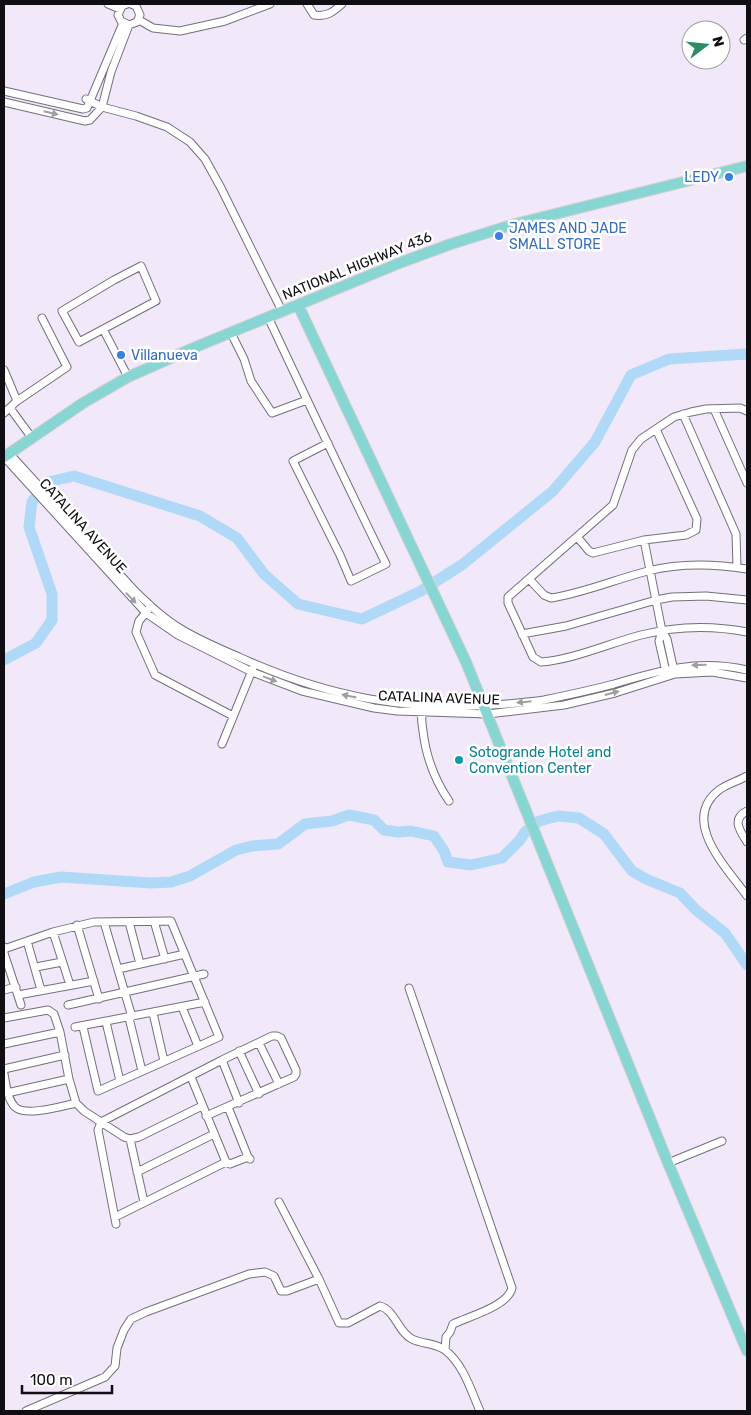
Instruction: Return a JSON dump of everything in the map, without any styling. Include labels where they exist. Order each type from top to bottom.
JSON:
[{"type":"main road","name":"NATIONAL HIGHWAY 436","points":[[5,456],[83,403],[128,377],[268,317],[451,244],[515,224],[747,166]]},
{"type":"main road","points":[[298,305],[448,624],[486,710],[668,1163],[747,1352]]},
{"type":"street","points":[[108,4],[120,9],[133,4],[140,14],[139,20],[134,24],[126,24],[118,15],[120,9]]},
{"type":"street","points":[[139,20],[153,28],[180,31],[225,21],[270,4]]},
{"type":"street","points":[[307,4],[314,15],[322,16],[330,14],[342,4]]},
{"type":"street","points":[[4,91],[83,109],[89,107],[89,100],[126,24]]},
{"type":"street","points":[[4,102],[85,121],[90,120],[102,107],[126,24]]},
{"type":"street","points":[[100,78],[109,84]]},
{"type":"street","points":[[89,100],[102,107],[167,127],[190,142],[205,159],[221,188],[282,312]]},
{"type":"street","points":[[141,266],[156,301],[103,329],[79,342],[62,311],[141,266]]},
{"type":"street","points":[[268,317],[386,564],[351,581],[293,461],[328,443]]},
{"type":"street","points":[[4,413],[17,401],[67,367],[42,318]]},
{"type":"street","points":[[103,329],[128,377]]},
{"type":"street","points":[[231,333],[244,359],[251,381],[272,414],[307,400]]},
{"type":"street","points":[[4,370],[17,401]]},
{"type":"street","points":[[10,408],[32,438]]},
{"type":"street","points":[[747,411],[740,408],[714,409],[683,414],[674,417],[641,439],[632,450],[614,506],[508,597],[508,603],[532,657],[541,662],[576,655],[640,636],[678,628],[720,627],[747,632]]},
{"type":"street","points":[[714,409],[747,483]]},
{"type":"street","points":[[683,414],[736,534],[736,567]]},
{"type":"street","points":[[578,538],[589,552],[593,553],[644,540],[690,534],[696,530],[698,525],[656,429]]},
{"type":"street","name":"CATALINA AVENUE","points":[[5,456],[54,507],[123,589],[178,635],[302,691],[352,704],[389,710],[486,710],[564,705],[615,692],[670,672],[712,665],[732,666],[747,670]]},
{"type":"street","points":[[644,540],[662,631],[667,638],[670,672]]},
{"type":"street","points":[[530,580],[544,595],[551,598],[650,571],[693,566],[747,569]]},
{"type":"street","points":[[522,634],[566,626],[656,600],[706,596],[747,600]]},
{"type":"street","points":[[149,610],[139,621],[136,632],[155,675],[233,716]]},
{"type":"street","points":[[222,744],[253,668]]},
{"type":"street","name":"CATALINA AVENUE","points":[[670,672],[712,672],[747,678]]},
{"type":"street","points":[[423,709],[424,743],[429,763],[448,801]]},
{"type":"street","points":[[747,776],[720,790],[714,796],[706,810],[704,826],[709,843],[747,896]]},
{"type":"street","points":[[747,811],[740,817],[738,823],[739,830],[747,842]]},
{"type":"street","points":[[154,920],[165,959]]},
{"type":"street","points":[[21,1005],[4,948],[77,925],[104,922],[171,921],[195,976],[219,1037],[98,1091],[79,1027],[205,1002]]},
{"type":"street","points":[[104,922],[126,993],[142,1071]]},
{"type":"street","points":[[129,922],[140,964]]},
{"type":"street","points":[[77,925],[99,999]]},
{"type":"street","points":[[53,932],[70,986]]},
{"type":"street","points":[[28,941],[41,990]]},
{"type":"street","points":[[118,969],[185,954]]},
{"type":"street","points":[[36,967],[62,962]]},
{"type":"street","points":[[68,1005],[204,974]]},
{"type":"street","points":[[18,995],[94,981]]},
{"type":"street","points":[[4,990],[16,987]]},
{"type":"street","points":[[409,988],[512,1288],[507,1298],[499,1304],[453,1324],[446,1337],[429,1343]]},
{"type":"street","points":[[182,1007],[198,1046]]},
{"type":"street","points":[[4,1018],[48,1010],[54,1014],[60,1032],[69,1079],[76,1103],[84,1111],[130,1139],[139,1137],[202,1106]]},
{"type":"street","points":[[153,1013],[164,1060]]},
{"type":"street","points":[[106,1022],[120,1081]]},
{"type":"street","points":[[4,1044],[60,1032]]},
{"type":"street","points":[[206,1116],[294,1078],[296,1070],[281,1038],[277,1036],[239,1051],[101,1122],[98,1130],[116,1220],[144,1202],[226,1162],[230,1164],[249,1159],[228,1107]]},
{"type":"street","points":[[259,1043],[279,1084]]},
{"type":"street","points":[[239,1051],[259,1094]]},
{"type":"street","points":[[4,1068],[65,1055]]},
{"type":"street","points":[[222,1060],[239,1103]]},
{"type":"street","points":[[4,1074],[7,1093],[15,1107],[25,1111],[76,1103]]},
{"type":"street","points":[[191,1077],[226,1162]]},
{"type":"street","points":[[7,1093],[69,1079]]},
{"type":"street","points":[[137,1172],[214,1134]]},
{"type":"street","points":[[130,1139],[144,1202]]},
{"type":"street","points":[[668,1163],[722,1141]]},
{"type":"street","points":[[279,1202],[319,1279],[339,1323],[348,1323],[380,1306],[389,1310],[400,1327],[412,1339],[429,1343],[445,1350],[462,1370],[480,1411]]},
{"type":"street","points":[[26,1411],[105,1377],[115,1366],[117,1348],[124,1330],[132,1319],[146,1312],[249,1274],[270,1273],[274,1276],[281,1291],[287,1291],[319,1279]]},
{"type":"street","points":[[445,1350],[446,1337]]},
{"type":"waterway","points":[[4,660],[36,643],[52,620],[52,594],[29,527],[32,502],[48,482],[74,476],[200,516],[237,538],[264,574],[298,604],[362,619],[421,591],[463,564],[553,491],[595,442],[631,375],[669,359],[747,354]]},
{"type":"waterway","points":[[4,894],[34,882],[61,877],[151,883],[171,882],[190,876],[236,850],[252,846],[278,844],[305,824],[332,821],[349,815],[374,820],[384,830],[411,831],[434,836],[444,851],[448,862],[471,865],[502,858],[520,840],[525,832],[539,821],[558,816],[579,818],[604,834],[632,871],[680,893],[696,910],[725,933],[747,965]]},
{"type":"place","name":"LEDY","points":[[729,177]]},
{"type":"place","name":"JAMES AND JADE SMALL STORE","points":[[499,236]]},
{"type":"place","name":"Villanueva","points":[[121,355]]},
{"type":"place","name":"Sotogrande Hotel and Convention Center","points":[[459,760]]}]
